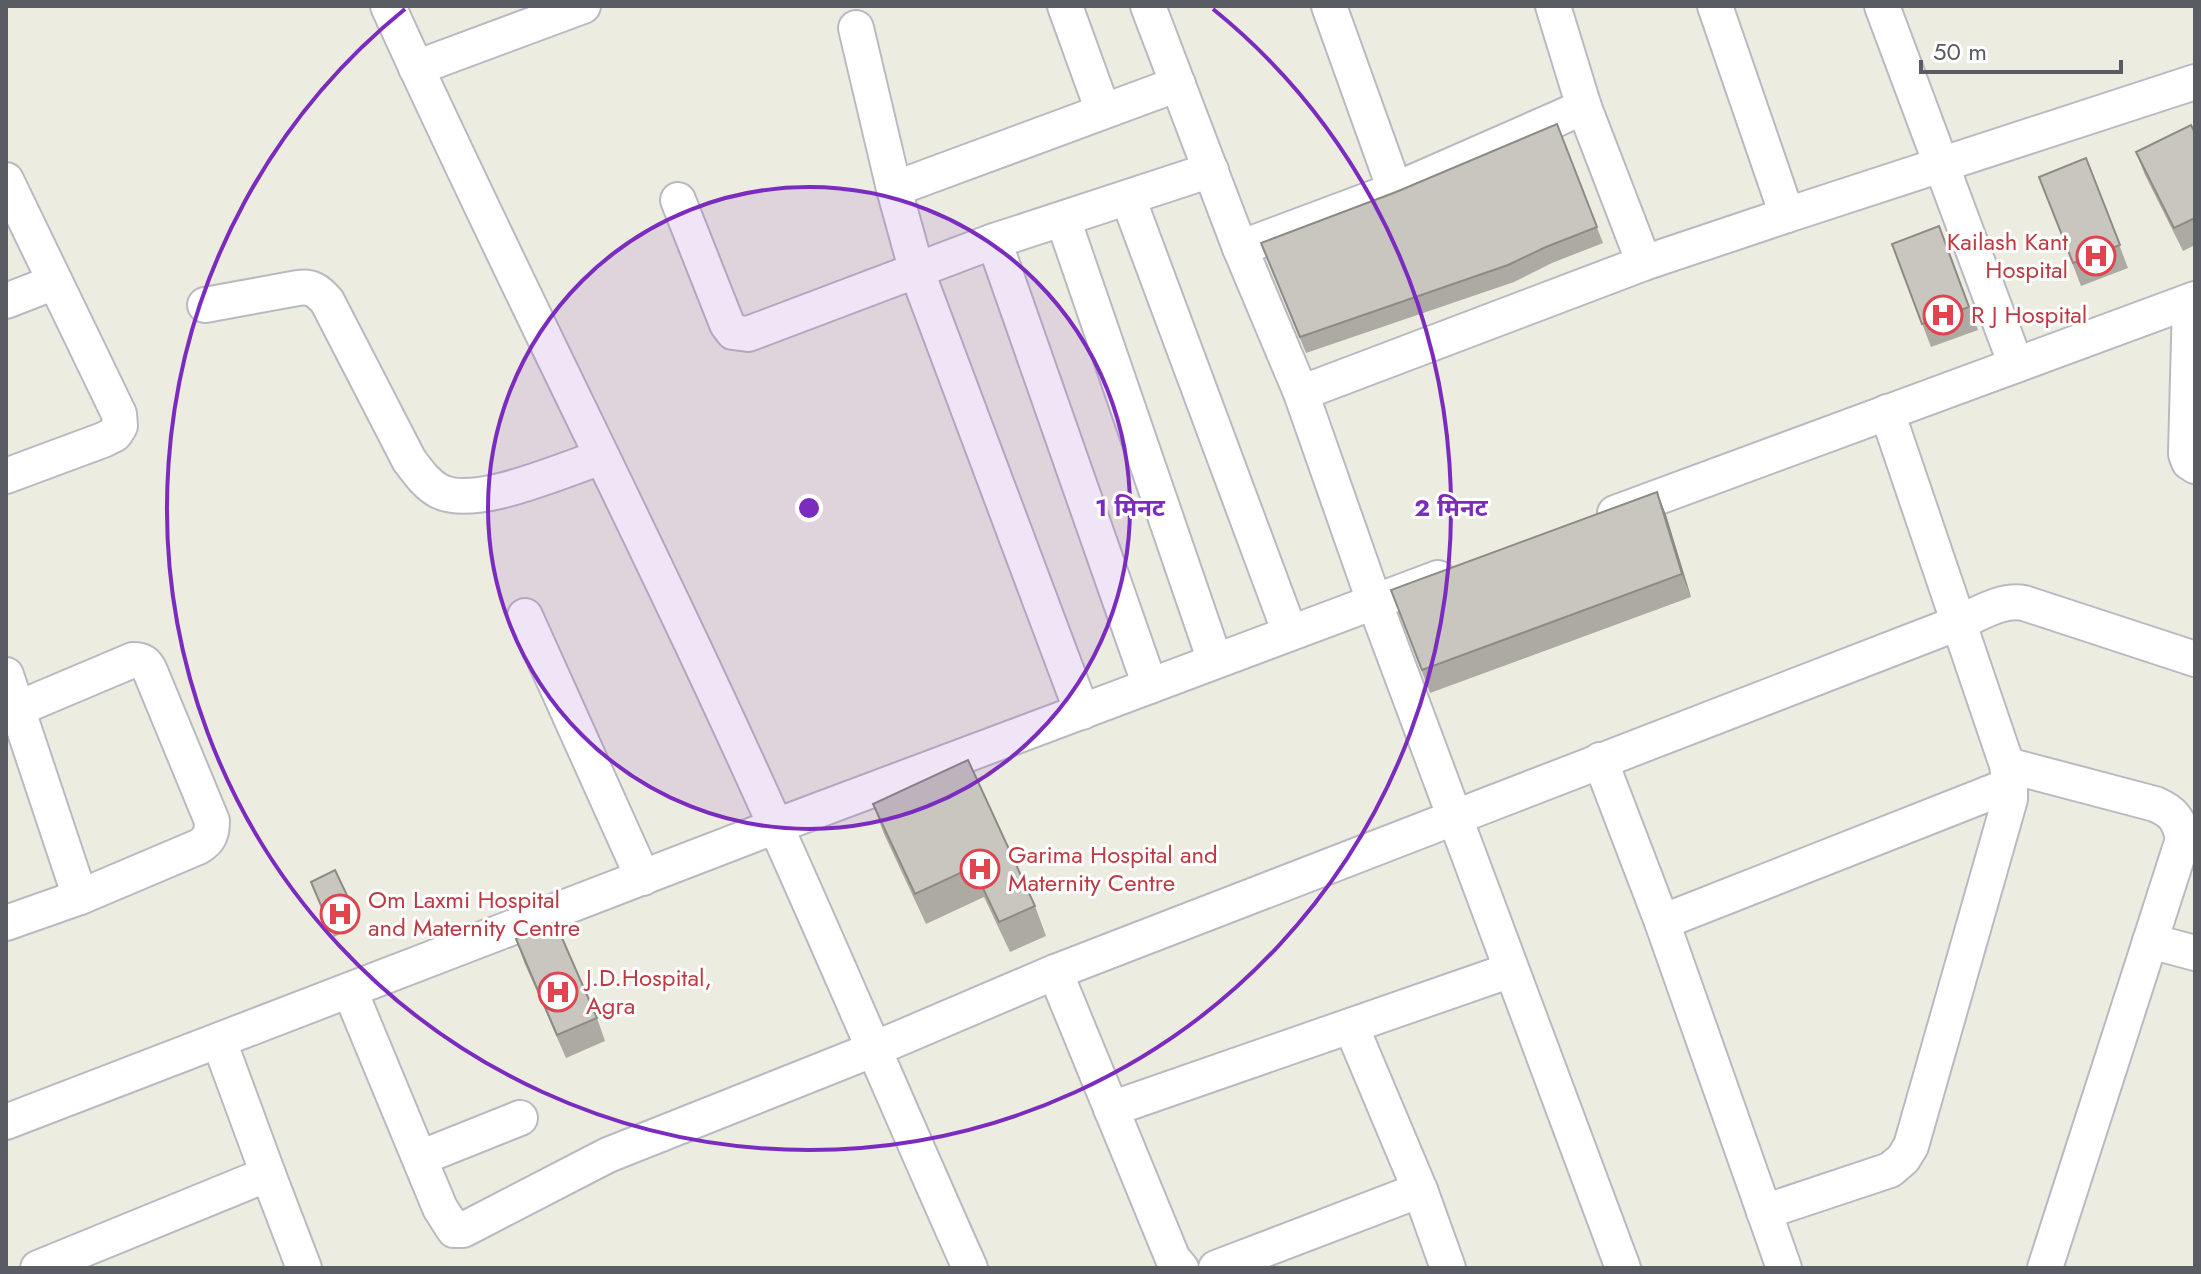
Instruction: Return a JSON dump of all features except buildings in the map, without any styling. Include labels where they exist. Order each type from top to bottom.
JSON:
[{"type":"street","points":[[388,6],[776,826],[970,1268]]},
{"type":"street","points":[[416,68],[583,6]]},
{"type":"street","points":[[1065,6],[1103,111]]},
{"type":"street","points":[[1148,6],[1240,248],[1301,393],[1374,601],[1623,1268]]},
{"type":"street","points":[[1329,6],[1395,190]]},
{"type":"street","points":[[1553,6],[1584,107],[1644,263]]},
{"type":"street","points":[[1715,6],[1787,215]]},
{"type":"street","points":[[1882,6],[2016,365]]},
{"type":"street","points":[[856,28],[917,272],[1082,712]]},
{"type":"street","points":[[1301,393],[1644,263],[2195,82]]},
{"type":"street","points":[[894,189],[1178,84]]},
{"type":"street","points":[[1240,248],[1395,190],[1584,107]]},
{"type":"street","points":[[678,200],[727,324],[733,332],[748,334],[994,241],[1211,170]]},
{"type":"street","points":[[6,180],[119,414],[120,426],[115,434],[103,440],[6,476]]},
{"type":"street","points":[[1128,198],[1290,633]]},
{"type":"street","points":[[1063,219],[1215,661]]},
{"type":"street","points":[[994,241],[1150,686]]},
{"type":"street","points":[[6,301],[55,282]]},
{"type":"street","points":[[205,305],[298,288],[308,287],[318,292],[327,301],[409,460],[422,479],[441,492],[485,496],[602,457]]},
{"type":"street","points":[[1580,525],[2193,300],[2186,454],[2195,466]]},
{"type":"street","points":[[1764,1212],[1890,1170],[1903,1159],[1911,1146],[2010,799],[2008,775],[1887,412]]},
{"type":"street","points":[[6,1122],[776,826],[1462,569]]},
{"type":"street","points":[[350,991],[449,1226],[454,1230],[463,1230],[608,1155],[872,1050],[1055,972],[2013,601],[2195,659]]},
{"type":"street","points":[[525,616],[643,878]]},
{"type":"street","points":[[6,923],[80,897],[198,847],[206,842],[212,832],[212,821],[147,664],[141,660],[133,660],[17,709]]},
{"type":"street","points":[[6,675],[80,897]]},
{"type":"street","points":[[1600,760],[1662,922],[1784,1268]]},
{"type":"street","points":[[1662,922],[2008,775],[2155,804],[2171,811],[2179,822],[2183,839],[2045,1268]]},
{"type":"street","points":[[2150,941],[2195,953]]},
{"type":"street","points":[[1111,1109],[1511,970]]},
{"type":"street","points":[[1055,972],[1173,1259],[1181,1268]]},
{"type":"street","points":[[1351,1026],[1420,1190],[1448,1268]]},
{"type":"street","points":[[219,1041],[304,1268]]},
{"type":"street","points":[[420,1158],[520,1118]]},
{"type":"street","points":[[55,1265],[268,1174]]},
{"type":"street","points":[[1216,1268],[1420,1190]]},
{"type":"place","name":"Kailash Kant Hospital","points":[[2096,256]]},
{"type":"place","name":"R J Hospital","points":[[1943,315]]},
{"type":"place","name":"Garima Hospital and Maternity Centre","points":[[980,869]]},
{"type":"place","name":"Om Laxmi Hospital and Maternity Centre","points":[[340,914]]},
{"type":"place","name":"J.D.Hospital, Agra","points":[[558,992]]}]
